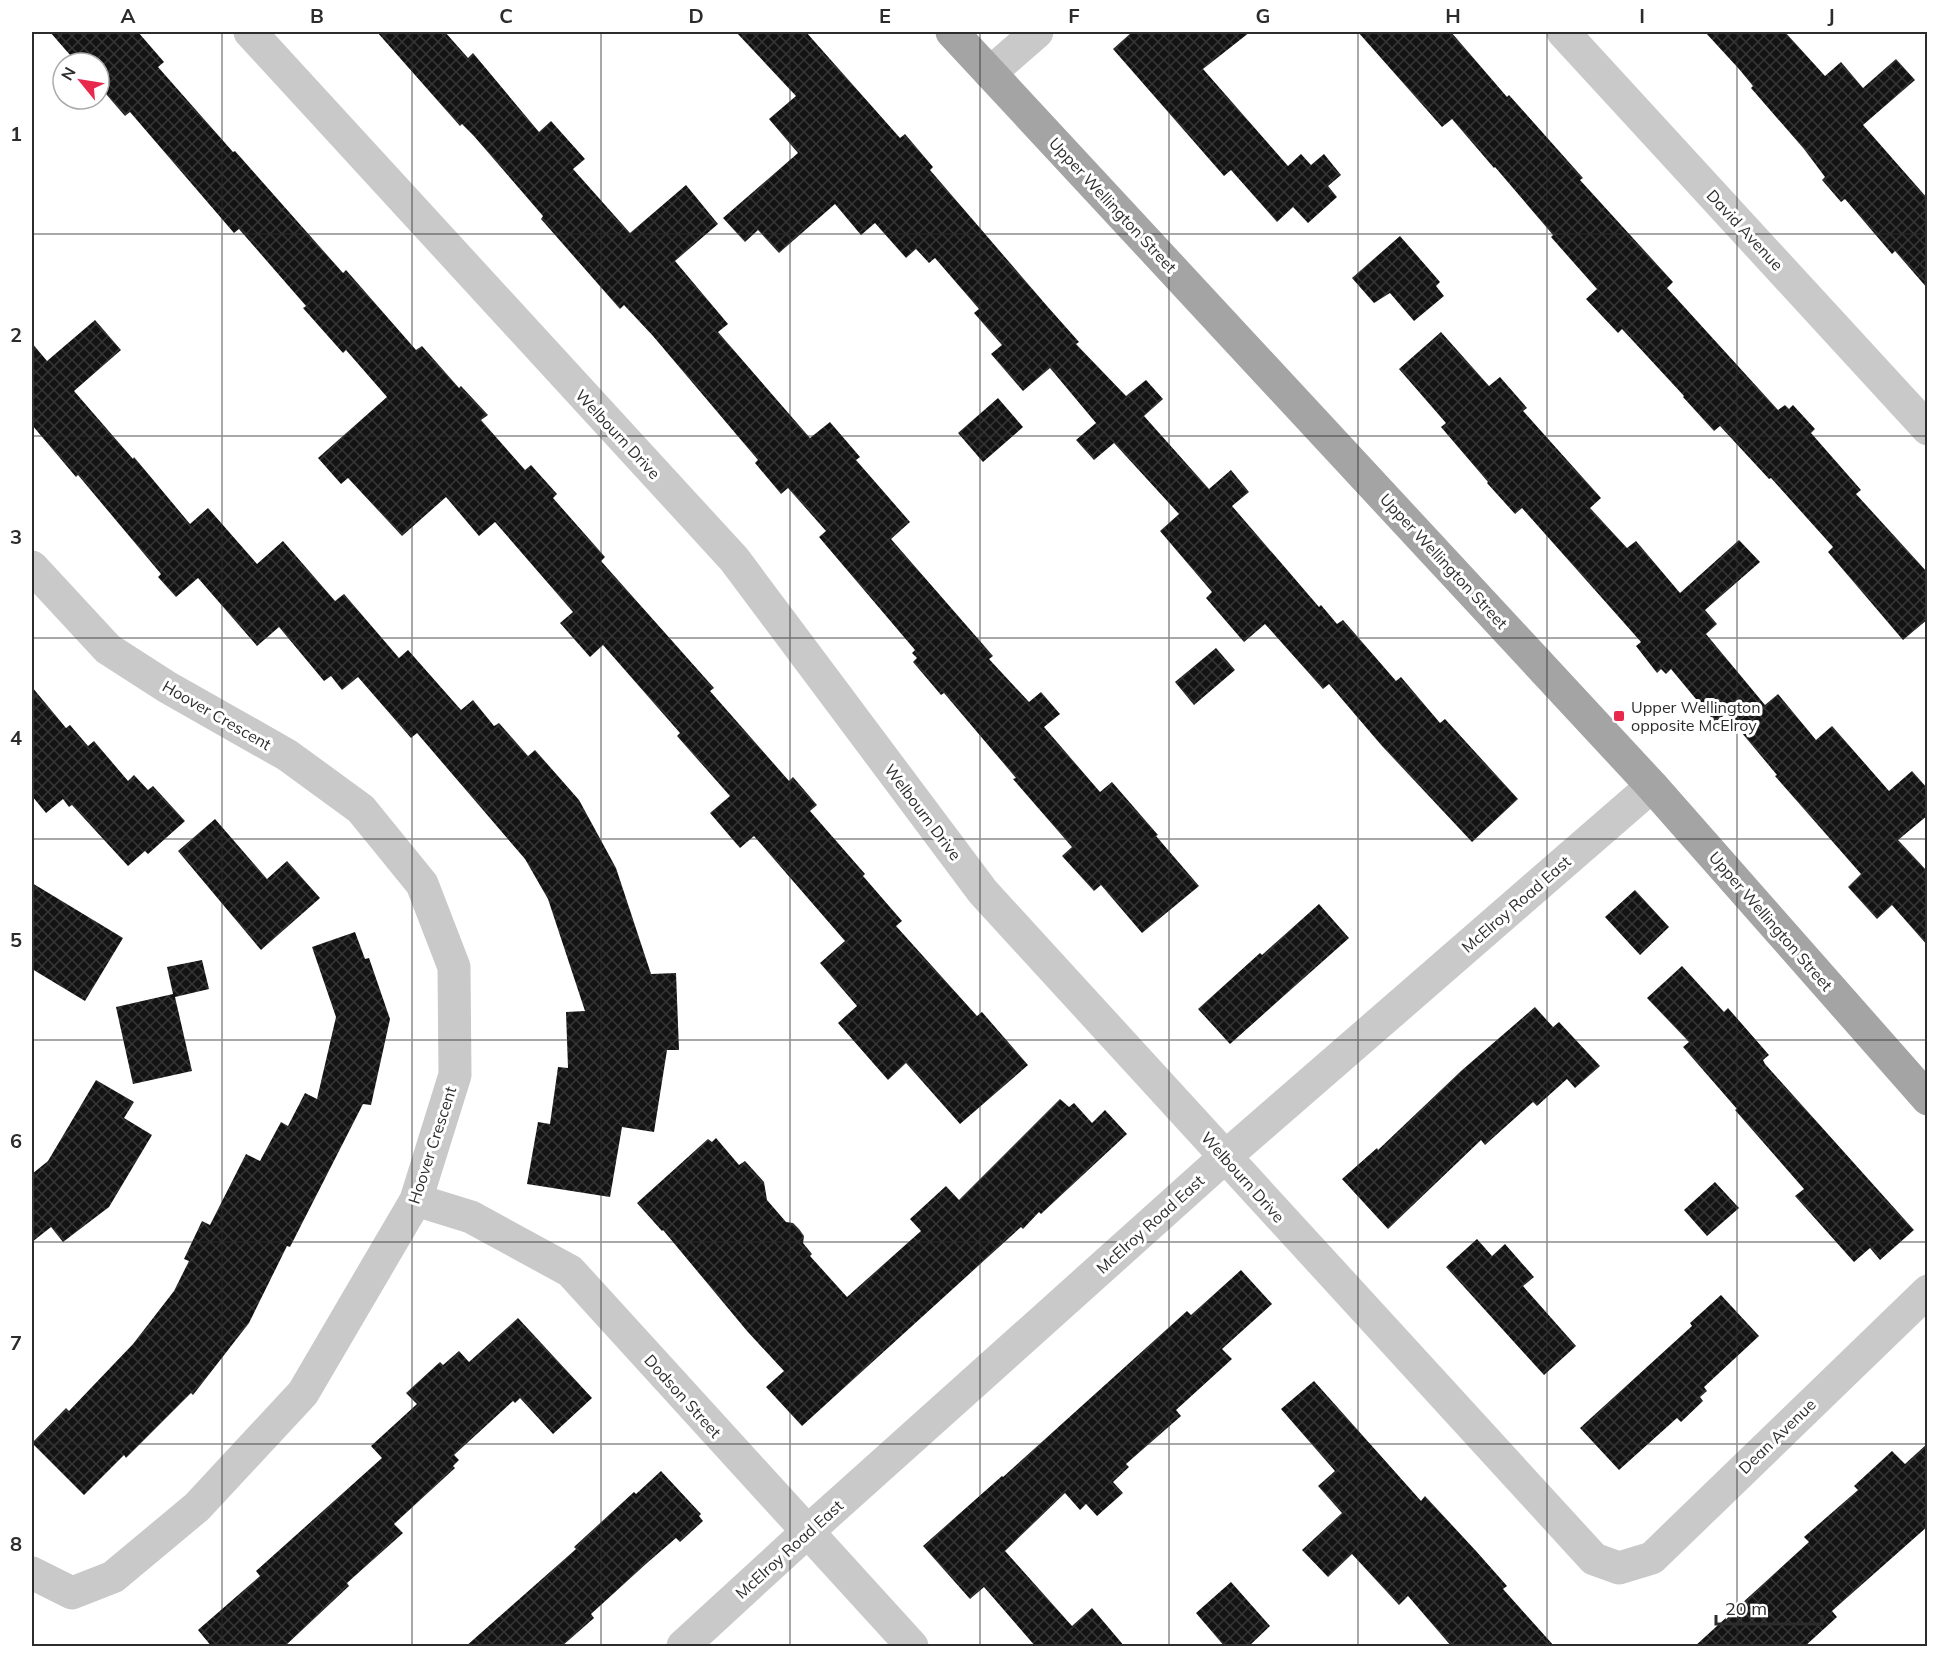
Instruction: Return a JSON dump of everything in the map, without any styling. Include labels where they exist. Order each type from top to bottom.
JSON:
[{"type":"main road","name":"Upper Wellington Street","points":[[952,32],[1652,786],[1928,1099]]},
{"type":"street","name":"Welbourn Drive","points":[[249,32],[734,560],[983,892],[1594,1559],[1619,1568]]},
{"type":"street","points":[[990,73],[1037,32]]},
{"type":"street","name":"David Avenue","points":[[1563,32],[1928,429]]},
{"type":"street","name":"Hoover Crescent","points":[[32,567],[108,649],[167,687],[287,755],[361,808],[422,884],[454,967],[455,1075],[416,1200],[303,1393],[197,1507],[113,1577],[72,1593],[32,1573]]},
{"type":"street","name":"McElroy Road East","points":[[683,1647],[806,1533],[1225,1157],[1652,786]]},
{"type":"street","name":"Dodson Street","points":[[416,1200],[471,1217],[570,1271],[912,1647]]},
{"type":"street","name":"Dean Avenue","points":[[1619,1568],[1652,1558],[1928,1291]]},
{"type":"building","points":[[50,32],[138,32],[164,62],[158,67],[233,152],[235,151],[343,273],[346,270],[416,350],[422,346],[459,388],[461,386],[488,415],[481,420],[525,470],[531,465],[557,494],[553,498],[605,557],[601,561],[714,688],[710,691],[789,781],[793,777],[817,805],[810,811],[902,921],[896,926],[977,1016],[982,1012],[1028,1065],[960,1124],[906,1063],[888,1080],[838,1023],[857,1006],[820,963],[845,941],[754,836],[740,848],[710,813],[730,796],[677,736],[680,733],[603,645],[590,657],[560,623],[573,612],[495,522],[479,536],[446,497],[402,536],[348,478],[341,484],[318,458],[387,397],[346,350],[343,353],[303,308],[306,306],[239,229],[234,233],[130,112],[125,116],[111,100],[111,51],[67,51]]},
{"type":"building","points":[[377,32],[445,32],[468,58],[473,53],[539,132],[551,121],[585,159],[573,169],[630,233],[686,185],[718,224],[675,261],[728,324],[718,332],[810,438],[830,422],[860,457],[856,460],[910,522],[891,539],[993,656],[989,659],[1029,702],[1041,692],[1060,714],[1044,727],[1100,792],[1112,782],[1199,886],[1142,933],[1101,885],[1094,891],[1062,856],[1072,847],[1013,779],[1016,778],[944,693],[941,695],[913,662],[917,658],[912,653],[915,650],[819,537],[826,531],[788,488],[781,494],[755,463],[758,460],[653,336],[624,305],[620,309],[541,219],[543,216],[473,135],[462,124],[460,126]]},
{"type":"building","points":[[736,32],[806,32],[900,138],[905,134],[933,167],[930,170],[1079,342],[1076,344],[1126,396],[1146,380],[1163,399],[1144,416],[1209,489],[1231,470],[1249,492],[1232,506],[1319,607],[1321,605],[1337,624],[1343,620],[1396,681],[1401,677],[1440,723],[1445,719],[1518,799],[1472,842],[1382,746],[1329,684],[1323,689],[1265,624],[1244,642],[1206,598],[1212,592],[1160,531],[1179,514],[1114,443],[1094,460],[1076,440],[1096,423],[1050,368],[1023,391],[991,354],[1002,345],[974,313],[979,309],[935,258],[929,263],[916,249],[906,258],[875,223],[861,235],[835,204],[779,253],[758,230],[745,242],[723,218],[798,153],[769,119],[796,96]]},
{"type":"building","points":[[1132,32],[1250,32],[1203,69],[1288,166],[1301,154],[1311,165],[1324,154],[1341,175],[1328,186],[1337,197],[1308,223],[1293,207],[1277,222],[1231,170],[1224,176],[1113,49]]},
{"type":"building","points":[[1358,32],[1451,32],[1507,97],[1509,95],[1583,178],[1580,180],[1673,282],[1667,288],[1778,410],[1785,405],[1789,409],[1793,405],[1815,429],[1811,433],[1861,490],[1856,494],[1928,573],[1928,619],[1903,640],[1828,552],[1833,547],[1771,478],[1769,479],[1720,426],[1714,431],[1622,329],[1618,333],[1586,299],[1597,289],[1452,119],[1442,127]]},
{"type":"building","points":[[1705,32],[1785,32],[1825,76],[1841,62],[1863,88],[1896,59],[1915,80],[1863,125],[1928,199],[1928,289],[1895,251],[1892,254],[1845,199],[1841,202],[1822,180],[1825,177],[1804,149],[1751,88],[1753,86],[1739,69]]},
{"type":"building","points":[[1400,236],[1440,282],[1436,286],[1444,296],[1414,321],[1390,293],[1374,303],[1352,278]]},
{"type":"building","points":[[95,320],[121,350],[74,391],[133,459],[134,457],[190,524],[208,508],[257,564],[283,541],[335,601],[344,594],[399,658],[408,650],[461,710],[473,700],[494,726],[499,723],[528,756],[535,750],[579,800],[616,868],[651,974],[676,973],[679,1050],[667,1050],[654,1132],[622,1127],[610,1197],[527,1184],[538,1122],[550,1124],[558,1067],[568,1068],[566,1012],[585,1011],[548,899],[525,859],[417,733],[411,738],[358,677],[342,690],[331,676],[324,681],[279,627],[257,646],[198,578],[176,597],[158,577],[161,574],[78,475],[76,477],[32,425],[32,343],[47,361]]},
{"type":"building","points":[[1441,332],[1489,386],[1500,377],[1527,408],[1523,411],[1601,498],[1590,508],[1627,548],[1636,541],[1680,593],[1739,540],[1760,562],[1705,610],[1717,624],[1706,634],[1765,705],[1778,694],[1816,740],[1832,726],[1889,791],[1912,771],[1928,789],[1928,815],[1898,840],[1928,872],[1928,946],[1892,905],[1877,919],[1848,887],[1861,874],[1775,776],[1777,775],[1726,714],[1715,722],[1671,669],[1666,674],[1661,669],[1657,673],[1636,646],[1641,642],[1522,508],[1515,514],[1441,427],[1446,423],[1399,369]]},
{"type":"building","points":[[998,398],[1023,427],[983,462],[958,433]]},
{"type":"building","points":[[1216,648],[1235,670],[1194,705],[1175,682]]},
{"type":"building","points":[[32,687],[66,728],[70,725],[88,746],[94,741],[128,781],[134,775],[148,790],[153,786],[185,821],[148,854],[145,851],[128,866],[72,805],[69,807],[63,799],[46,813],[32,796]]},
{"type":"building","points":[[215,819],[267,879],[287,861],[320,898],[261,950],[178,851]]},
{"type":"building","points":[[32,883],[123,938],[85,1001],[32,969]]},
{"type":"building","points":[[1635,890],[1669,927],[1640,955],[1605,917]]},
{"type":"building","points":[[1319,904],[1349,938],[1230,1044],[1198,1009]]},
{"type":"building","points":[[355,932],[365,959],[369,958],[390,1019],[371,1105],[363,1104],[290,1247],[287,1246],[249,1323],[193,1395],[191,1393],[126,1458],[124,1455],[84,1495],[32,1443],[66,1408],[69,1411],[133,1344],[174,1291],[189,1261],[184,1259],[202,1221],[210,1225],[246,1154],[260,1161],[281,1122],[288,1126],[305,1093],[317,1099],[336,1017],[312,947]]},
{"type":"building","points":[[202,960],[209,989],[175,997],[192,1071],[133,1084],[116,1007],[173,994],[167,967]]},
{"type":"building","points":[[1682,966],[1724,1012],[1728,1008],[1769,1055],[1763,1060],[1765,1064],[1914,1230],[1880,1260],[1870,1248],[1854,1262],[1795,1196],[1804,1189],[1683,1047],[1689,1042],[1647,998]]},
{"type":"building","points":[[1535,1007],[1553,1027],[1559,1022],[1600,1066],[1575,1088],[1567,1079],[1537,1106],[1533,1102],[1485,1145],[1481,1140],[1388,1229],[1342,1179],[1377,1148],[1378,1150],[1461,1071]]},
{"type":"building","points":[[96,1080],[134,1102],[124,1118],[152,1135],[109,1207],[63,1242],[51,1227],[32,1242],[32,1174],[48,1161]]},
{"type":"building","points":[[1060,1099],[1069,1107],[1074,1103],[1092,1123],[1105,1110],[1127,1134],[1041,1214],[1039,1212],[1023,1229],[1021,1227],[802,1426],[766,1387],[784,1371],[637,1203],[708,1139],[712,1142],[716,1138],[739,1165],[745,1161],[764,1182],[767,1200],[786,1222],[793,1223],[799,1229],[804,1236],[803,1243],[812,1254],[810,1256],[847,1297],[921,1231],[910,1219],[946,1186],[959,1200]]},
{"type":"building","points":[[1715,1182],[1739,1208],[1707,1236],[1684,1210]]},
{"type":"building","points":[[1477,1239],[1492,1256],[1505,1244],[1534,1277],[1523,1286],[1576,1346],[1544,1375],[1446,1267]]},
{"type":"building","points":[[1241,1270],[1272,1304],[1222,1349],[1232,1359],[1176,1410],[1181,1416],[1126,1464],[1129,1467],[1113,1482],[1123,1493],[1097,1516],[1086,1504],[1080,1510],[1065,1493],[1005,1551],[1072,1626],[1092,1608],[1125,1647],[1036,1647],[984,1587],[970,1599],[923,1546],[1187,1311],[1191,1315]]},
{"type":"building","points":[[1721,1295],[1759,1336],[1704,1387],[1707,1391],[1700,1397],[1703,1401],[1681,1422],[1677,1418],[1619,1470],[1580,1428],[1692,1326],[1690,1323]]},
{"type":"building","points":[[518,1318],[592,1398],[553,1434],[520,1398],[515,1403],[513,1401],[454,1455],[459,1460],[453,1466],[455,1468],[394,1524],[403,1533],[347,1583],[349,1586],[284,1647],[212,1647],[198,1630],[260,1576],[256,1571],[382,1458],[371,1446],[417,1404],[406,1393],[440,1362],[443,1365],[459,1351],[469,1362]]},
{"type":"building","points":[[1314,1381],[1421,1501],[1425,1496],[1476,1551],[1507,1586],[1503,1589],[1555,1647],[1452,1647],[1408,1596],[1399,1605],[1352,1554],[1328,1577],[1302,1550],[1342,1513],[1318,1486],[1335,1471],[1281,1409]]},
{"type":"building","points":[[1928,1443],[1928,1526],[1832,1611],[1837,1617],[1804,1647],[1694,1647],[1809,1542],[1804,1537],[1858,1490],[1854,1486],[1892,1451],[1905,1464]]},
{"type":"building","points":[[661,1471],[701,1514],[699,1516],[703,1521],[680,1542],[676,1538],[647,1563],[591,1614],[594,1618],[561,1647],[465,1647],[576,1549],[574,1547],[634,1492],[636,1494]]},
{"type":"building","points":[[1231,1582],[1270,1626],[1248,1647],[1225,1647],[1196,1613]]},
{"type":"place","name":"Upper Wellington opposite McElroy","points":[[1619,716]]}]
